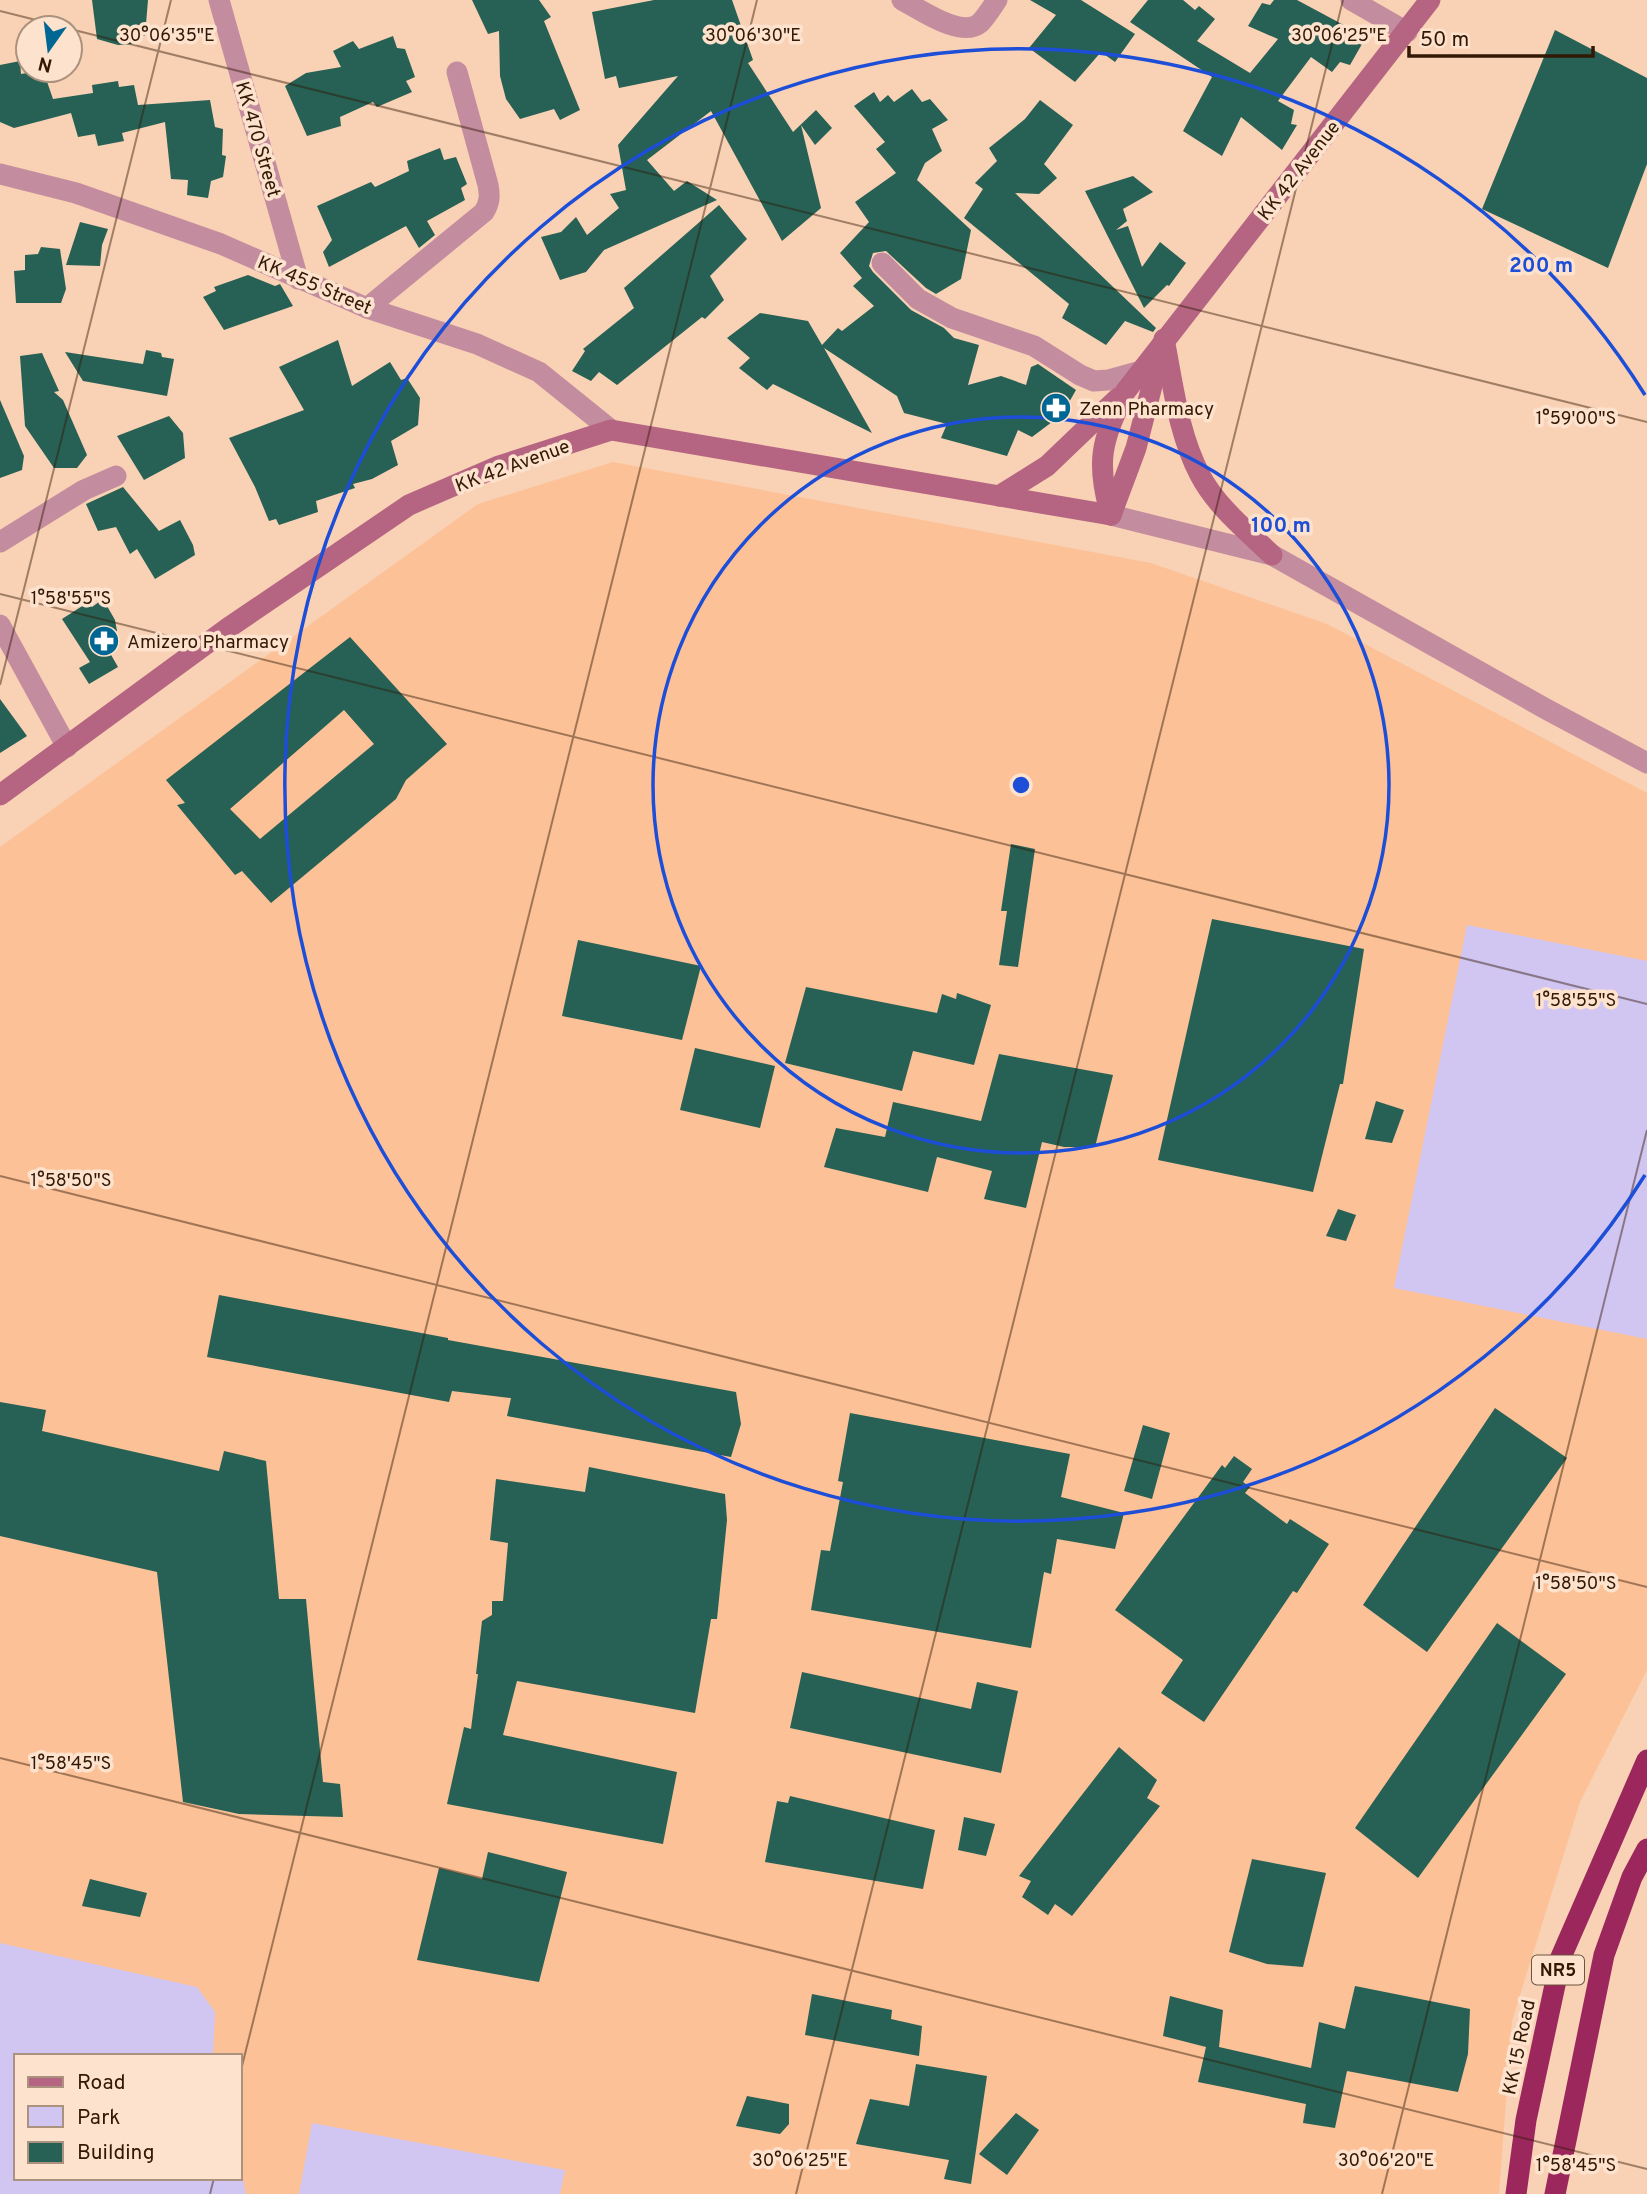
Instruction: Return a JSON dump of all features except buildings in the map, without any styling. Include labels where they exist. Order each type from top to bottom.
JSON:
[{"type":"highway","name":"KK 15 Road","points":[[1516,2194],[1526,2120],[1561,1957],[1647,1760]]},
{"type":"highway","name":"NR5","points":[[1555,2194],[1604,1955],[1632,1877],[1647,1849]]},
{"type":"main road","name":"KK 42 Avenue","points":[[1111,516],[1102,484],[1102,453],[1108,427],[1125,391],[1430,0]]},
{"type":"main road","name":"KK 42 Avenue","points":[[1111,516],[1136,448],[1164,339]]},
{"type":"main road","points":[[1164,339],[1185,442],[1200,477],[1222,506],[1272,555]]},
{"type":"main road","points":[[999,496],[1047,466],[1125,391]]},
{"type":"main road","name":"KK 42 Avenue","points":[[0,795],[228,628],[409,505],[499,466],[611,430],[1111,516]]},
{"type":"street","name":"KK 470 Street","points":[[219,0],[298,279]]},
{"type":"street","points":[[902,0],[954,27],[969,28],[979,24],[997,0]]},
{"type":"street","points":[[1351,0],[1407,32]]},
{"type":"street","points":[[367,308],[484,212],[488,205],[488,185],[457,72]]},
{"type":"street","name":"KK 455 Street","points":[[0,174],[90,197],[221,244],[367,308],[477,344],[539,372],[611,430]]},
{"type":"street","points":[[882,263],[918,299],[952,318],[1034,345],[1094,381],[1138,372]]},
{"type":"street","points":[[0,542],[84,490],[116,475]]},
{"type":"street","points":[[1111,516],[1272,555],[1545,709],[1647,763]]},
{"type":"street","points":[[0,625],[67,747]]},
{"type":"shaded area","points":[[613,462],[1151,563],[1327,624],[1647,793],[1647,1670],[1580,1802],[1512,2021],[1499,2194],[0,2194],[0,847],[478,504]]},
{"type":"green space","points":[[1467,925],[1647,961],[1647,1339],[1394,1288]]},
{"type":"green space","points":[[0,1943],[197,1987],[215,2012],[213,2054],[14,2054],[14,2180],[242,2180],[242,2174],[246,2194],[0,2194]]},
{"type":"green space","points":[[312,2123],[565,2170],[560,2194],[299,2194]]},
{"type":"place","name":"Zenn Pharmacy","points":[[1056,408]]},
{"type":"place","name":"Amizero Pharmacy","points":[[104,641]]}]
